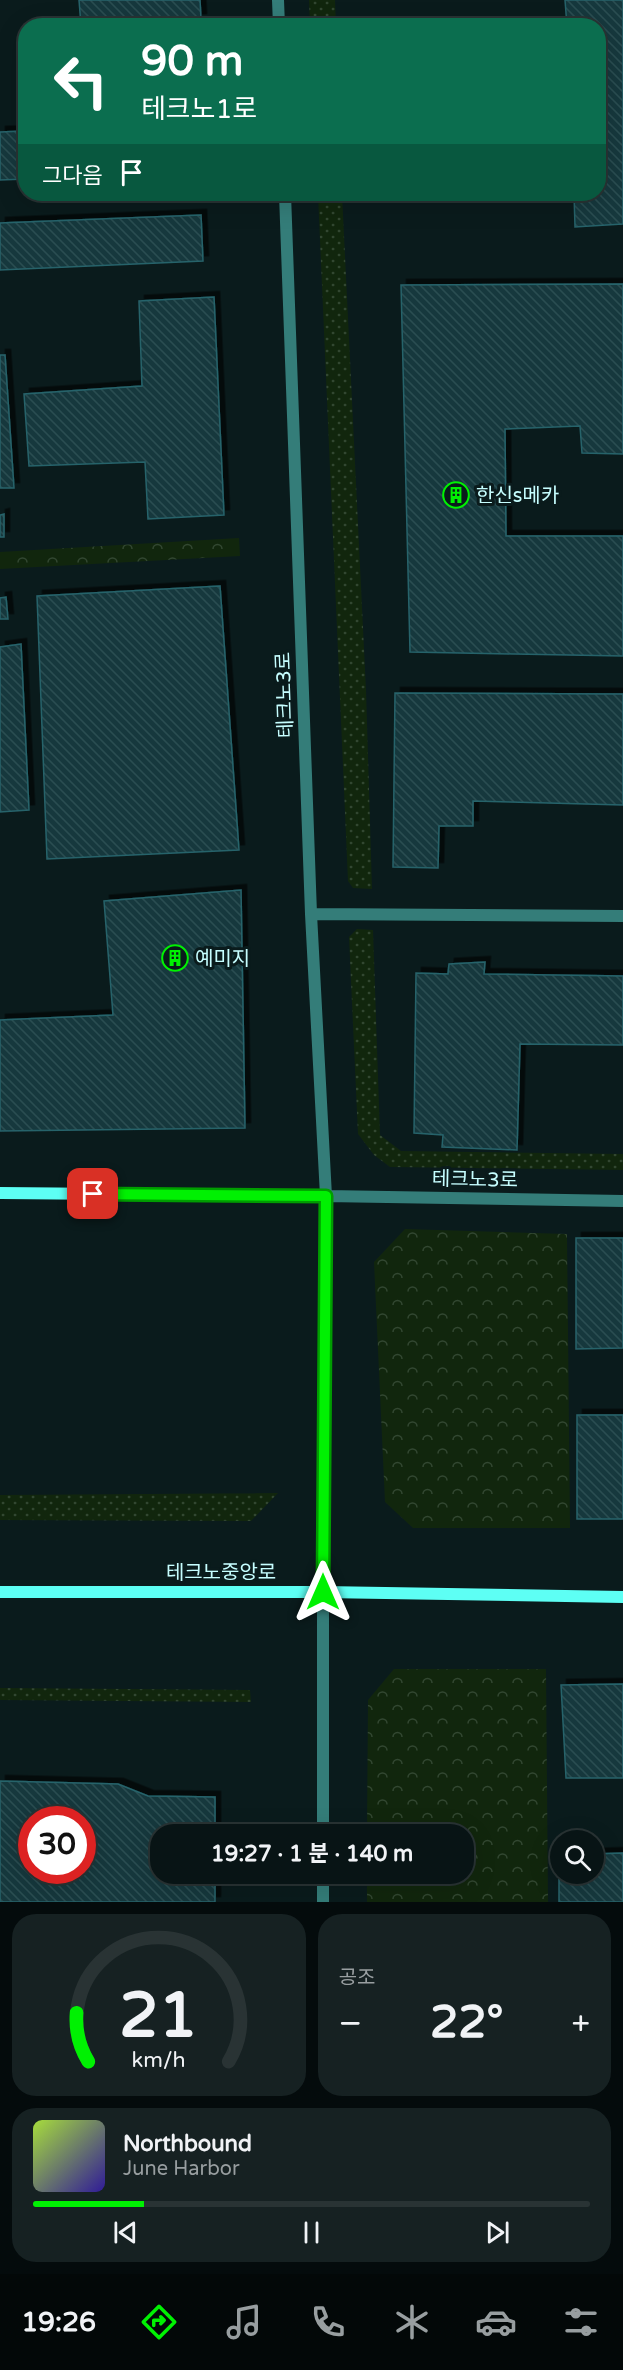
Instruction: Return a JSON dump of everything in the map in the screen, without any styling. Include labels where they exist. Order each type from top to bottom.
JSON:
[{"type":"main road","points":[[0,1193],[326,1196]]},
{"type":"main road","name":"테크노중앙로","points":[[0,1592],[323,1592],[623,1597]]},
{"type":"street","points":[[278,0],[279,18]]},
{"type":"street","name":"테크노3로","points":[[285,201],[311,914],[326,1196],[323,1824]]},
{"type":"street","points":[[311,914],[623,916]]},
{"type":"street","name":"테크노3로","points":[[326,1196],[623,1201]]},
{"type":"street","points":[[323,1884],[323,1902]]},
{"type":"green space","points":[[309,0],[335,0],[336,18],[310,18]]},
{"type":"green space","points":[[318,201],[342,201],[366,690],[372,889],[353,888],[348,881]]},
{"type":"green space","points":[[239,538],[240,556],[0,569],[0,552]]},
{"type":"green space","points":[[357,929],[373,930],[380,1135],[401,1151],[623,1154],[623,1170],[390,1167],[374,1155],[358,1134],[349,937]]},
{"type":"green space","points":[[405,1229],[567,1234],[570,1528],[413,1528],[385,1502],[374,1262]]},
{"type":"green space","points":[[278,1493],[251,1521],[0,1520],[0,1495]]},
{"type":"green space","points":[[394,1669],[546,1669],[548,1902],[367,1902],[367,1884],[474,1884],[474,1824],[367,1824],[368,1700]]},
{"type":"green space","points":[[0,1688],[250,1690],[251,1702],[0,1700]]},
{"type":"building","points":[[79,0],[200,0],[201,18],[80,18]]},
{"type":"building","points":[[565,0],[623,0],[623,224],[575,227],[574,201],[606,201],[606,18],[566,18]]},
{"type":"building","points":[[18,131],[18,179],[0,180],[0,132]]},
{"type":"building","points":[[201,215],[203,261],[0,270],[0,223]]},
{"type":"building","name":"한신s메카","points":[[623,284],[623,454],[582,453],[580,426],[505,429],[506,536],[623,536],[623,656],[410,652],[401,285]]},
{"type":"building","points":[[214,297],[224,515],[148,519],[145,462],[29,466],[24,394],[142,386],[139,301]]},
{"type":"building","points":[[0,355],[5,355],[14,488],[0,488]]},
{"type":"building","points":[[4,514],[4,537],[0,537],[0,515]]},
{"type":"building","points":[[220,586],[239,850],[47,859],[37,596]]},
{"type":"building","points":[[6,597],[8,619],[0,619],[0,598]]},
{"type":"building","points":[[21,644],[29,810],[0,812],[0,647]]},
{"type":"building","points":[[395,693],[623,694],[623,805],[473,801],[473,826],[439,826],[438,868],[393,867]]},
{"type":"building","name":"예미지","points":[[241,890],[245,1128],[0,1131],[0,1020],[113,1015],[104,901]]},
{"type":"building","points":[[485,962],[484,974],[623,976],[623,1045],[520,1044],[517,1150],[442,1147],[443,1135],[414,1133],[416,973],[448,974],[449,964]]},
{"type":"building","points":[[576,1238],[623,1238],[623,1348],[576,1349]]},
{"type":"building","points":[[577,1415],[623,1415],[623,1519],[577,1519]]},
{"type":"building","points":[[623,1684],[623,1778],[566,1778],[561,1685]]},
{"type":"building","points":[[0,1781],[118,1784],[148,1796],[215,1797],[215,1824],[150,1824],[150,1884],[215,1884],[215,1902],[0,1902]]},
{"type":"building","points":[[623,1853],[623,1902],[559,1902],[559,1884],[604,1884],[604,1854]]},
{"type":"place","name":"한신s메카","points":[[456,495]]},
{"type":"place","name":"예미지","points":[[175,958]]},
{"type":"route","points":[[93,1194],[326,1196],[323,1592]]}]
